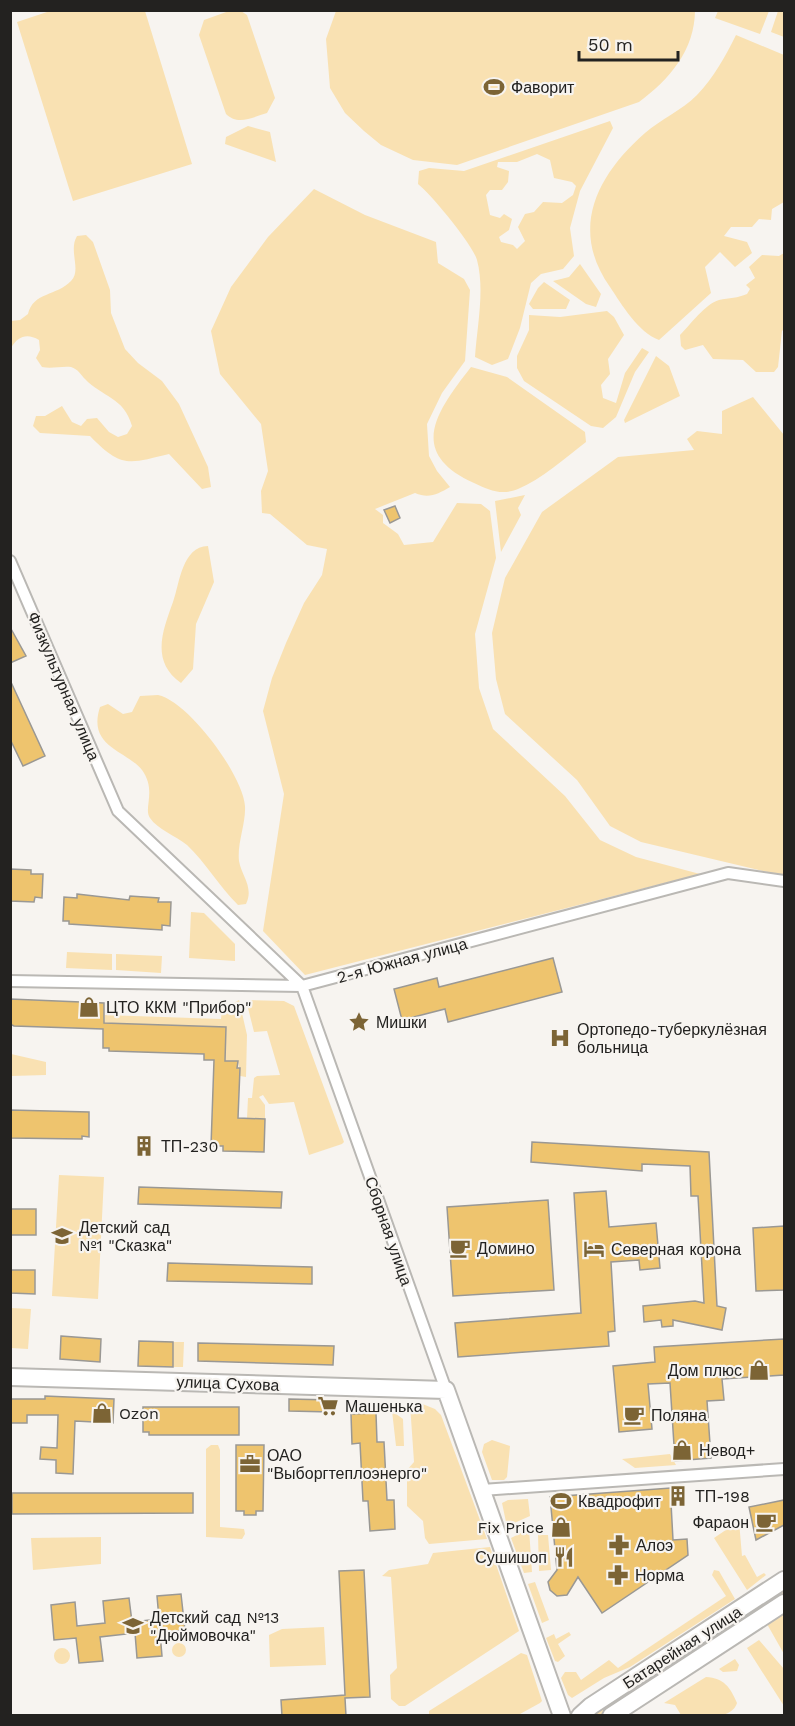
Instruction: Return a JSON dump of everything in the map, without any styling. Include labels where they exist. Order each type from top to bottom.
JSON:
[{"type":"street","name":"Физкультурная улица","points":[[10,561],[118,811]]},
{"type":"street","name":"Сборная улица","points":[[118,811],[302,986],[562,1716]]},
{"type":"street","name":"2-я Южная улица","points":[[10,981],[302,986],[728,873],[784,881]]},
{"type":"street","name":"улица Сухова","points":[[10,1377],[446,1390]]},
{"type":"street","points":[[482,1490],[784,1468]]},
{"type":"street","name":"Батарейная улица","points":[[580,1716],[631,1679],[784,1580]]},
{"type":"street","name":"Батарейная улица","points":[[611,1716],[784,1604]]},
{"type":"street","points":[[631,1679],[641,1695]]},
{"type":"shaded area","points":[[53,10],[145,11],[192,164],[73,201],[17,22]]},
{"type":"shaded area","name":"Фаворит","points":[[695,10],[690,38],[678,63],[660,84],[639,102],[457,165],[413,160],[381,145],[345,113],[330,88],[326,39],[336,11]]},
{"type":"shaded area","points":[[718,10],[769,11],[760,34],[715,18]]},
{"type":"shaded area","points":[[229,11],[241,11],[247,15],[275,98],[267,113],[241,120],[231,118],[226,114],[199,35],[204,20]]},
{"type":"shaded area","points":[[778,11],[784,11],[784,37],[771,32]]},
{"type":"shaded area","points":[[736,35],[784,55],[784,202],[772,209],[771,220],[759,219],[752,227],[731,227],[724,236],[747,242],[752,253],[735,267],[720,252],[705,267],[711,293],[659,340],[644,331],[631,317],[598,265],[591,244],[590,224],[594,204],[602,185],[628,149],[651,128],[697,95],[719,66]]},
{"type":"shaded area","points":[[610,121],[613,128],[580,191],[570,228],[574,256],[563,269],[541,274],[531,283],[520,328],[508,359],[492,365],[475,357],[480,296],[477,260],[451,220],[418,184],[419,171],[429,168],[464,171]],"holes":[[[537,154],[550,160],[554,178],[572,182],[576,186],[573,195],[562,203],[543,202],[534,212],[525,214],[518,227],[525,241],[517,249],[513,245],[501,242],[499,237],[509,230],[512,219],[504,214],[500,218],[490,215],[486,195],[490,190],[502,190],[508,182],[509,171],[497,167],[498,162],[517,162]]]},
{"type":"shaded area","points":[[248,126],[270,132],[276,162],[225,144],[226,137]]},
{"type":"shaded area","points":[[314,189],[365,215],[436,242],[438,263],[464,279],[470,290],[465,361],[442,393],[427,424],[429,456],[450,487],[433,495],[425,496],[415,493],[375,509],[383,515],[383,523],[398,534],[404,545],[433,542],[457,503],[481,504],[490,511],[496,558],[475,634],[479,688],[493,729],[565,796],[600,840],[636,857],[700,874],[305,975],[263,931],[284,794],[263,711],[272,678],[286,643],[304,603],[322,575],[327,549],[307,545],[270,514],[262,513],[261,491],[268,471],[261,424],[220,374],[211,331],[231,287],[268,237]]},
{"type":"shaded area","points":[[86,235],[93,242],[110,290],[111,313],[125,349],[138,363],[162,381],[179,404],[208,467],[211,487],[202,489],[169,454],[144,460],[126,461],[110,454],[90,436],[40,433],[33,426],[36,416],[45,416],[62,406],[72,422],[81,426],[87,419],[97,418],[109,432],[118,437],[127,434],[132,426],[124,409],[92,385],[76,369],[42,367],[36,358],[40,350],[39,340],[23,337],[11,348],[11,321],[20,320],[28,314],[40,298],[71,281],[75,271],[75,242],[77,236]]},
{"type":"shaded area","points":[[784,253],[784,329],[778,367],[774,372],[756,372],[743,360],[713,359],[703,345],[685,350],[681,346],[680,335],[708,306],[719,300],[747,294],[750,289],[746,285],[755,278],[749,267],[762,255],[779,256]]},
{"type":"shaded area","points":[[580,264],[601,294],[596,307],[586,304],[553,281],[569,277]]},
{"type":"shaded area","points":[[544,282],[570,300],[566,309],[533,309],[529,304]]},
{"type":"shaded area","points":[[607,311],[614,317],[624,335],[608,359],[610,374],[601,385],[603,398],[616,403],[625,373],[642,348],[649,352],[635,372],[616,417],[603,428],[591,426],[524,381],[517,368],[517,356],[529,330],[529,315],[560,317]]},
{"type":"shaded area","points":[[656,356],[669,366],[680,396],[625,423],[624,420]]},
{"type":"shaded area","points":[[471,367],[507,377],[585,432],[586,442],[545,474],[512,491],[490,490],[453,471],[440,458],[434,444],[434,430],[448,399]]},
{"type":"shaded area","points":[[753,397],[784,435],[784,874],[641,842],[610,826],[577,780],[505,714],[496,679],[492,633],[505,578],[542,512],[618,457],[694,450],[687,439],[697,431],[722,434],[722,411]]},
{"type":"shaded area","points":[[525,495],[518,508],[521,515],[501,552],[495,501]]},
{"type":"shaded area","points":[[208,546],[214,582],[196,624],[193,669],[181,683],[165,665],[162,655],[163,634],[187,559],[199,548]]},
{"type":"shaded area","points":[[158,695],[170,700],[198,725],[212,741],[235,776],[245,806],[239,861],[249,892],[246,904],[238,905],[187,845],[153,822],[148,814],[149,785],[142,770],[110,746],[99,731],[97,720],[100,707],[108,704],[123,714],[132,712],[140,696]]},
{"type":"shaded area","points":[[191,912],[204,913],[235,944],[235,961],[189,958]]},
{"type":"shaded area","points":[[67,952],[112,954],[112,970],[66,968]]},
{"type":"shaded area","points":[[116,954],[162,956],[161,973],[116,970]]},
{"type":"shaded area","points":[[239,1000],[247,1035],[246,1077],[240,1076],[238,1061],[225,1061],[226,1027],[104,1023],[105,1015],[221,1019],[222,1010]]},
{"type":"shaded area","points":[[246,1000],[284,1001],[294,1006],[344,1142],[342,1144],[309,1155],[294,1102],[269,1104],[263,1095],[259,1097],[265,1105],[265,1119],[247,1118],[248,1098],[252,1098],[254,1078],[280,1075],[267,1031],[254,1032]]},
{"type":"shaded area","points":[[11,1054],[46,1062],[46,1075],[11,1076]]},
{"type":"shaded area","points":[[59,1175],[104,1177],[98,1299],[52,1296]]},
{"type":"shaded area","points":[[11,1308],[31,1309],[28,1349],[11,1348]]},
{"type":"shaded area","points":[[173,1342],[184,1342],[183,1367],[173,1367]]},
{"type":"shaded area","points":[[420,1403],[435,1409],[441,1415],[487,1539],[429,1544],[425,1538],[423,1521],[407,1506],[407,1470],[414,1462],[410,1404]]},
{"type":"shaded area","points":[[392,1411],[403,1419],[404,1446],[396,1446]]},
{"type":"shaded area","points":[[492,1440],[510,1446],[507,1477],[504,1480],[492,1480],[482,1452],[484,1444]]},
{"type":"shaded area","points":[[211,1445],[218,1445],[220,1450],[220,1527],[244,1529],[245,1534],[242,1539],[206,1537],[206,1449]]},
{"type":"shaded area","points":[[670,1454],[676,1465],[635,1468],[622,1459]]},
{"type":"shaded area","points":[[528,1499],[530,1516],[512,1524],[506,1522],[502,1503],[508,1500]]},
{"type":"shaded area","points":[[739,1521],[742,1556],[745,1555],[757,1577],[764,1573],[766,1575],[747,1590],[714,1538]]},
{"type":"shaded area","points":[[529,1529],[532,1572],[524,1573],[511,1538]]},
{"type":"shaded area","points":[[538,1535],[548,1535],[551,1570],[539,1571]]},
{"type":"shaded area","points":[[101,1537],[101,1564],[33,1570],[31,1538]]},
{"type":"shaded area","points":[[490,1547],[519,1631],[405,1706],[399,1706],[391,1699],[390,1675],[397,1668],[391,1577],[382,1576],[389,1570],[428,1564],[433,1553]]},
{"type":"shaded area","points":[[714,1570],[719,1571],[735,1599],[630,1667],[604,1678],[572,1698],[568,1695],[561,1678],[565,1672],[576,1672],[581,1680],[609,1660],[618,1668],[726,1596],[712,1575]]},
{"type":"shaded area","points":[[535,1582],[549,1620],[542,1623],[528,1584]]},
{"type":"shaded area","points":[[784,1587],[784,1595],[668,1671],[664,1665]]},
{"type":"shaded area","points":[[784,1610],[784,1654],[767,1624]]},
{"type":"shaded area","points":[[324,1627],[326,1665],[270,1667],[269,1635],[282,1629]]},
{"type":"shaded area","points":[[569,1632],[571,1635],[558,1644],[565,1656],[558,1662],[555,1661],[546,1638],[554,1634],[556,1639]]},
{"type":"shaded area","points":[[759,1640],[784,1669],[784,1706],[747,1648]]},
{"type":"shaded area","points":[[179,1643],[184,1645],[186,1650],[184,1655],[179,1657],[174,1655],[172,1650],[174,1645]]},
{"type":"shaded area","points":[[62,1648],[70,1656],[62,1664],[54,1656]]},
{"type":"shaded area","points":[[521,1653],[527,1655],[542,1701],[540,1703],[520,1714],[511,1715],[429,1715],[429,1711]]},
{"type":"shaded area","points":[[735,1659],[739,1665],[737,1671],[723,1672],[719,1669]]},
{"type":"shaded area","points":[[706,1677],[722,1681],[729,1688],[737,1703],[734,1709],[721,1715],[704,1717],[681,1715],[675,1705],[664,1703]]},
{"type":"shaded area","points":[[630,1689],[631,1695],[600,1715],[595,1715],[594,1713]]},
{"type":"building","points":[[395,506],[400,518],[390,523],[384,510]]},
{"type":"building","points":[[10,627],[26,656],[10,663]]},
{"type":"building","points":[[10,680],[45,756],[23,766],[10,739]]},
{"type":"building","points":[[10,869],[31,870],[31,874],[43,874],[42,898],[35,897],[34,902],[10,901]]},
{"type":"building","points":[[77,894],[129,900],[130,896],[159,898],[158,902],[171,902],[170,926],[162,925],[162,930],[69,924],[69,921],[63,921],[64,897],[77,898]]},
{"type":"building","points":[[553,958],[562,992],[448,1022],[445,1009],[402,1020],[394,989],[437,978],[439,987]]},
{"type":"building","points":[[10,999],[104,1003],[104,1023],[226,1027],[225,1061],[238,1061],[237,1068],[240,1068],[238,1118],[265,1119],[264,1152],[223,1151],[223,1146],[211,1146],[214,1060],[204,1060],[204,1054],[109,1051],[109,1048],[103,1048],[103,1029],[14,1026],[10,1024]]},
{"type":"building","points":[[10,1110],[89,1112],[89,1137],[82,1136],[82,1139],[10,1138]]},
{"type":"building","name":"ТП-230","points":[[138,1140],[150,1141],[149,1152],[138,1152]]},
{"type":"building","points":[[532,1142],[709,1152],[717,1306],[726,1308],[722,1330],[673,1320],[673,1326],[662,1327],[661,1320],[644,1322],[643,1306],[695,1301],[704,1303],[698,1196],[691,1196],[690,1166],[642,1164],[642,1171],[531,1162]]},
{"type":"building","points":[[139,1187],[282,1192],[281,1208],[138,1204]]},
{"type":"building","points":[[606,1191],[609,1227],[656,1223],[660,1268],[640,1270],[639,1260],[611,1262],[615,1331],[608,1332],[609,1346],[458,1357],[455,1323],[581,1313],[574,1193]]},
{"type":"building","points":[[548,1200],[554,1290],[453,1296],[447,1207]]},
{"type":"building","points":[[10,1209],[36,1209],[36,1235],[10,1235]]},
{"type":"building","points":[[784,1226],[784,1290],[756,1291],[753,1228]]},
{"type":"building","points":[[168,1263],[312,1267],[312,1284],[167,1281]]},
{"type":"building","points":[[10,1270],[35,1270],[35,1294],[10,1293]]},
{"type":"building","points":[[61,1336],[101,1339],[100,1362],[60,1359]]},
{"type":"building","points":[[784,1339],[784,1375],[722,1379],[724,1400],[707,1401],[711,1458],[675,1461],[670,1383],[648,1384],[652,1429],[619,1432],[613,1366],[655,1362],[654,1347]]},
{"type":"building","points":[[139,1341],[173,1342],[173,1367],[138,1366]]},
{"type":"building","points":[[198,1343],[334,1346],[333,1365],[198,1361]]},
{"type":"building","points":[[45,1396],[114,1399],[113,1423],[75,1421],[73,1474],[56,1473],[56,1460],[40,1459],[41,1447],[57,1448],[58,1415],[27,1415],[27,1423],[10,1423],[10,1399],[45,1399]]},
{"type":"building","points":[[289,1399],[332,1400],[331,1412],[289,1411]]},
{"type":"building","points":[[143,1407],[239,1407],[239,1435],[149,1435],[149,1432],[143,1432]]},
{"type":"building","points":[[376,1413],[377,1442],[384,1442],[387,1500],[394,1500],[395,1529],[370,1531],[368,1501],[363,1501],[360,1443],[352,1444],[351,1414]]},
{"type":"building","name":"ОАО \"Выборгтеплоэнерго\"","points":[[236,1445],[264,1445],[263,1511],[256,1511],[256,1515],[244,1515],[244,1511],[236,1511]]},
{"type":"building","points":[[684,1487],[685,1503],[671,1503],[673,1540],[687,1539],[688,1555],[602,1613],[578,1577],[567,1595],[557,1596],[550,1590],[548,1582],[557,1570],[550,1497]]},
{"type":"building","points":[[12,1493],[193,1493],[193,1513],[12,1514]]},
{"type":"building","points":[[784,1500],[784,1525],[756,1540],[749,1507]]},
{"type":"building","points":[[364,1570],[370,1697],[345,1698],[346,1716],[282,1716],[281,1700],[345,1695],[339,1571]]},
{"type":"building","points":[[181,1594],[185,1630],[160,1633],[162,1656],[137,1658],[135,1633],[100,1637],[103,1661],[79,1663],[76,1638],[54,1640],[51,1605],[75,1602],[77,1626],[105,1623],[103,1601],[129,1598],[132,1622],[159,1619],[157,1596]]},
{"type":"place","name":"Фаворит","points":[[494,87]]},
{"type":"place","name":"ЦТО ККМ \"Прибор\"","points":[[89,1007]]},
{"type":"place","name":"Мишки","points":[[359,1022]]},
{"type":"place","name":"Ортопедо-туберкулёзная больница","points":[[560,1038]]},
{"type":"place","name":"ТП-230","points":[[144,1146]]},
{"type":"place","name":"Детский сад №1 \"Сказка\"","points":[[62,1236]]},
{"type":"place","name":"Домино","points":[[460,1248]]},
{"type":"place","name":"Северная корона","points":[[594,1249]]},
{"type":"place","name":"Дом плюс","points":[[759,1370]]},
{"type":"place","name":"Машенька","points":[[328,1406]]},
{"type":"place","name":"Ozon","points":[[102,1413]]},
{"type":"place","name":"Поляна","points":[[634,1415]]},
{"type":"place","name":"Невод+","points":[[682,1450]]},
{"type":"place","name":"ОАО \"Выборгтеплоэнерго\"","points":[[250,1464]]},
{"type":"place","name":"ТП-198","points":[[678,1496]]},
{"type":"place","name":"Квадрофит","points":[[561,1501]]},
{"type":"place","name":"Фараон","points":[[766,1522]]},
{"type":"place","name":"Fix Price","points":[[561,1527]]},
{"type":"place","name":"Алоэ","points":[[619,1545]]},
{"type":"place","name":"Сушишоп","points":[[564,1557]]},
{"type":"place","name":"Норма","points":[[618,1575]]},
{"type":"place","name":"Детский сад №13 \"Дюймовочка\"","points":[[133,1626]]}]
